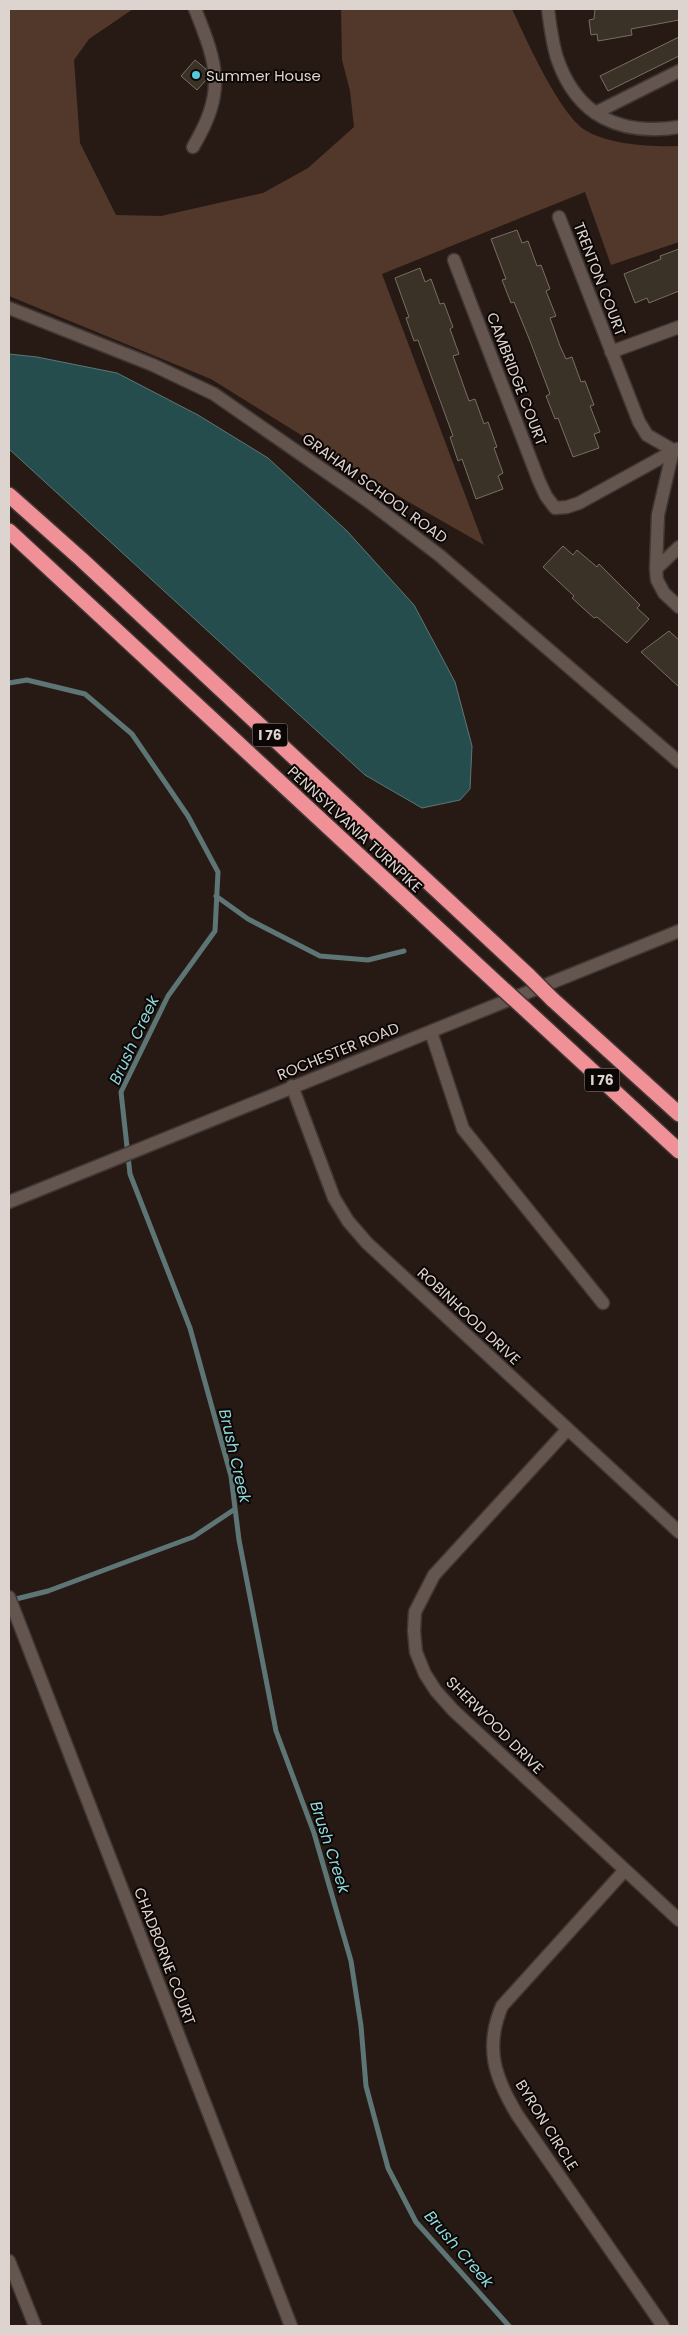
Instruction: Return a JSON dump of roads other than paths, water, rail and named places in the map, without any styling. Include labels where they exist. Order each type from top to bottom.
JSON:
[{"type":"highway","name":"PENNSYLVANIA TURNPIKE","points":[[9,495],[81,559],[552,999],[679,1114]]},
{"type":"highway","name":"PENNSYLVANIA TURNPIKE","points":[[9,531],[679,1151]]},
{"type":"street","points":[[193,147],[207,124],[216,82],[215,66],[210,44],[195,9]]},
{"type":"street","points":[[548,9],[557,58],[565,77],[577,94],[595,113],[615,125],[679,127]]},
{"type":"street","points":[[595,113],[679,71]]},
{"type":"street","name":"TRENTON COURT","points":[[559,217],[639,422],[647,435],[676,450]]},
{"type":"street","name":"CAMBRIDGE COURT","points":[[454,260],[539,481],[546,496],[555,508],[579,503],[676,450]]},
{"type":"street","name":"GRAHAM SCHOOL ROAD","points":[[9,308],[153,365],[214,394],[368,501],[439,554],[679,762]]},
{"type":"street","name":"TRENTON COURT","points":[[611,352],[679,327]]},
{"type":"street","points":[[676,450],[658,515],[656,568],[658,580],[664,593],[679,607]]},
{"type":"street","points":[[656,568],[679,547]]},
{"type":"street","name":"ROCHESTER ROAD","points":[[9,1202],[679,931]]},
{"type":"street","points":[[431,1032],[463,1129],[604,1303]]},
{"type":"street","name":"ROBINHOOD DRIVE","points":[[292,1086],[334,1198],[348,1221],[367,1243],[679,1532]]},
{"type":"street","name":"SHERWOOD DRIVE","points":[[567,1430],[434,1575],[415,1612],[416,1652],[425,1674],[436,1691],[453,1710],[679,1920]]},
{"type":"street","name":"CHADBORNE COURT","points":[[9,1596],[291,2326]]},
{"type":"street","name":"BYRON CIRCLE","points":[[625,1870],[502,2006],[495,2023],[492,2040],[493,2056],[504,2094],[663,2326]]},
{"type":"street","points":[[9,2261],[35,2326]]},
{"type":"water","points":[[9,354],[37,357],[117,373],[198,415],[268,458],[347,531],[414,605],[455,682],[472,746],[470,789],[460,800],[422,808],[365,775],[9,449]]},
{"type":"waterway","name":"Brush Creek","points":[[9,683],[27,680],[85,694],[132,734],[188,816],[218,872],[215,931],[168,996],[121,1092],[130,1174],[190,1328],[231,1476],[239,1540],[276,1731],[314,1833],[351,1961],[361,2026],[366,2086],[388,2168],[416,2222],[509,2326]]},
{"type":"waterway","points":[[216,896],[248,919],[320,956],[368,960],[404,951]]},
{"type":"waterway","points":[[12,1600],[48,1591],[193,1537],[235,1509]]},
{"type":"place","name":"Summer House","points":[[196,75]]}]
